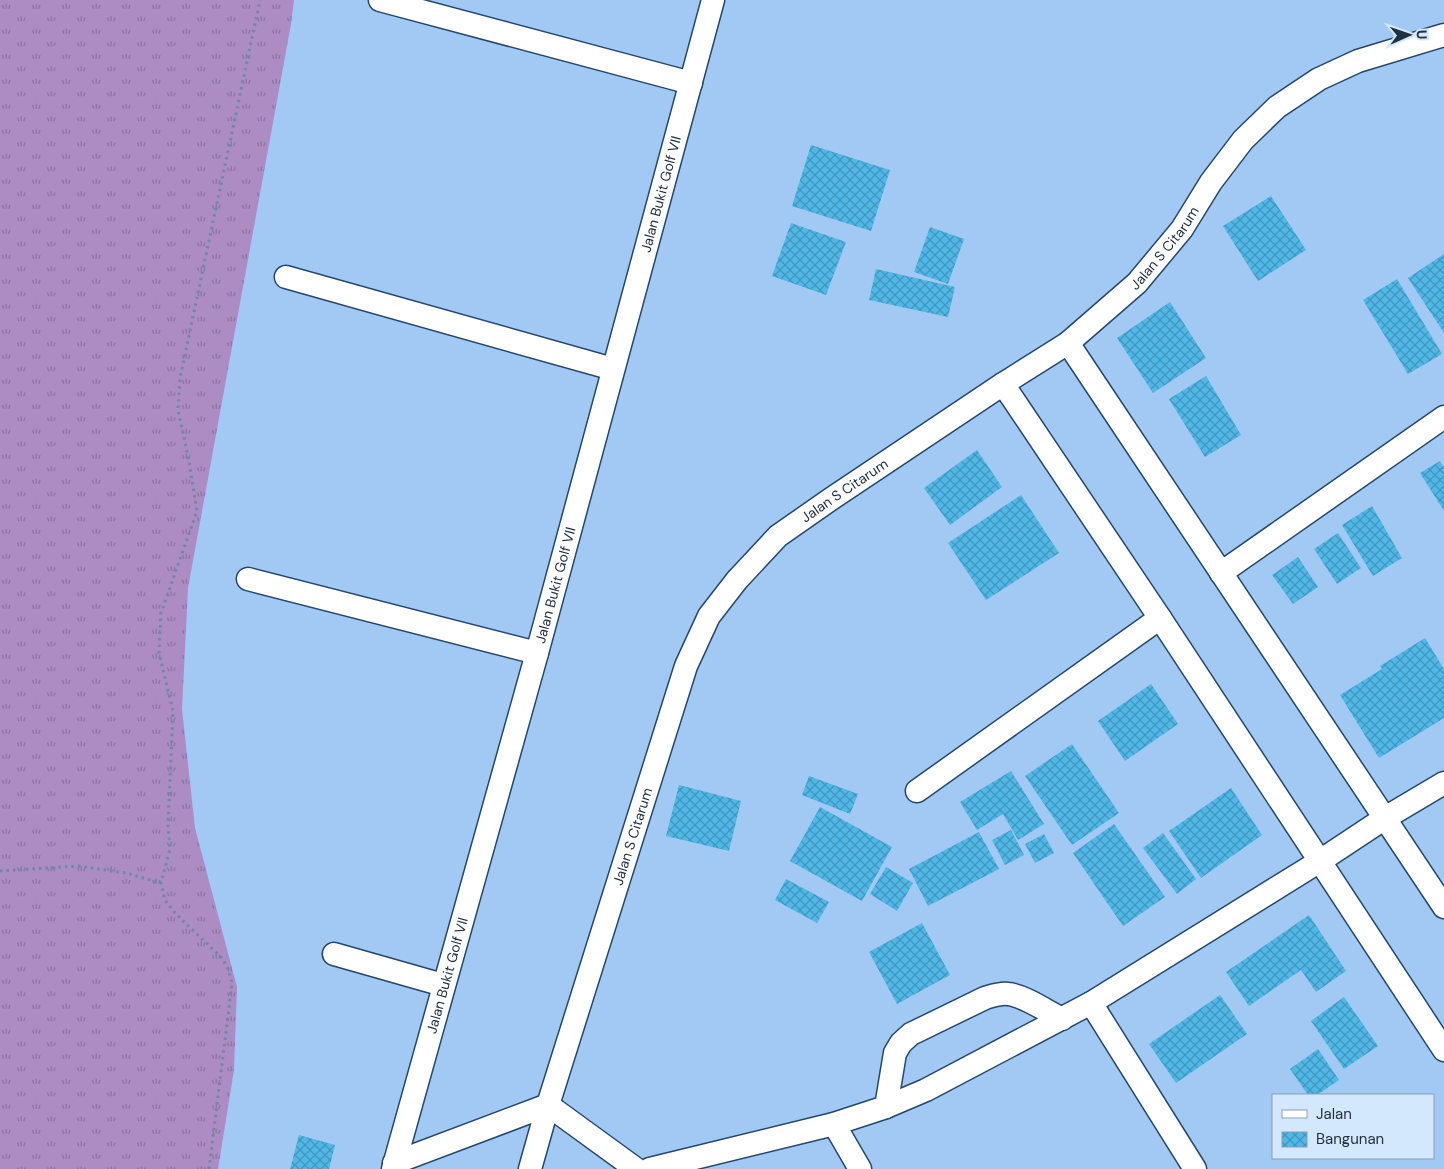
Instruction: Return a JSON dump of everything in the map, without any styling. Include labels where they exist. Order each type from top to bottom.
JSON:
[{"type":"street","points":[[380,0],[691,83]]},
{"type":"street","name":"Jalan Bukit Golf VII","points":[[393,1166],[537,653],[713,0]]},
{"type":"street","name":"Jalan S Citarum","points":[[530,1169],[548,1105],[686,666],[709,616],[737,580],[778,536],[1002,384],[1068,343],[1137,283],[1182,229],[1211,182],[1243,140],[1276,107],[1319,80],[1358,61],[1444,35]]},
{"type":"street","points":[[286,277],[613,369]]},
{"type":"street","points":[[1068,343],[1444,907]]},
{"type":"street","points":[[1002,384],[1160,618],[1444,1050]]},
{"type":"street","points":[[1221,573],[1444,417]]},
{"type":"street","points":[[248,579],[537,653]]},
{"type":"street","points":[[917,791],[1160,618]]},
{"type":"street","points":[[650,1169],[834,1124],[886,1107],[926,1090],[1091,1003],[1320,861],[1385,818],[1444,783]]},
{"type":"street","points":[[334,954],[443,985]]},
{"type":"street","points":[[886,1107],[895,1053],[901,1043],[911,1034],[985,998],[996,995],[1020,996],[1062,1019]]},
{"type":"street","points":[[1091,1003],[1195,1169]]},
{"type":"street","points":[[393,1166],[548,1105],[636,1169]]},
{"type":"street","points":[[834,1124],[860,1169]]},
{"type":"path","points":[[208,1169],[232,983],[222,958],[175,913],[165,900],[161,883],[170,848],[168,827],[173,711],[159,653],[161,613],[197,511],[178,410],[180,378],[260,0]]},
{"type":"path","points":[[0,871],[78,866],[126,873],[161,883]]},
{"type":"green space","points":[[0,0],[294,0],[188,588],[182,709],[195,828],[237,987],[234,1070],[218,1169],[0,1169]]},
{"type":"building","points":[[811,145],[890,170],[871,231],[792,206]]},
{"type":"building","points":[[1271,196],[1306,250],[1258,281],[1223,226]]},
{"type":"building","points":[[791,223],[846,242],[826,295],[772,276]]},
{"type":"building","points":[[930,227],[964,239],[948,284],[914,272]]},
{"type":"building","points":[[1444,254],[1444,333],[1408,278]]},
{"type":"building","points":[[876,269],[955,287],[948,317],[869,300]]},
{"type":"building","points":[[1397,279],[1442,354],[1408,374],[1363,300]]},
{"type":"building","points":[[1170,302],[1206,358],[1153,393],[1117,338]]},
{"type":"building","points":[[1206,376],[1241,435],[1205,457],[1169,399]]},
{"type":"building","points":[[977,450],[1002,487],[950,525],[924,488]]},
{"type":"building","points":[[1440,461],[1444,466],[1444,511],[1420,473]]},
{"type":"building","points":[[1021,495],[1059,553],[986,600],[948,543]]},
{"type":"building","points":[[1372,506],[1402,558],[1373,576],[1342,525]]},
{"type":"building","points":[[1338,533],[1361,568],[1337,584],[1314,549]]},
{"type":"building","points":[[1298,557],[1318,587],[1293,604],[1272,575]]},
{"type":"building","points":[[1425,638],[1444,669],[1444,718],[1379,758],[1340,695],[1382,669],[1380,666]]},
{"type":"building","points":[[1151,684],[1178,724],[1125,761],[1098,721]]},
{"type":"building","points":[[1072,744],[1119,813],[1072,845],[1025,776]]},
{"type":"building","points":[[1011,771],[1044,824],[1018,840],[1003,814],[977,830],[960,802]]},
{"type":"building","points":[[809,776],[858,794],[850,814],[802,795]]},
{"type":"building","points":[[679,785],[741,801],[729,851],[666,836]]},
{"type":"building","points":[[1231,788],[1262,835],[1201,878],[1169,831]]},
{"type":"building","points":[[820,807],[892,847],[862,901],[790,861]]},
{"type":"building","points":[[1114,824],[1165,897],[1123,926],[1073,853]]},
{"type":"building","points":[[1011,830],[1024,855],[1005,865],[992,840]]},
{"type":"building","points":[[979,832],[999,869],[928,906],[909,869]]},
{"type":"building","points":[[1163,833],[1196,879],[1177,894],[1143,848]]},
{"type":"building","points":[[1044,834],[1054,853],[1035,863],[1025,844]]},
{"type":"building","points":[[886,867],[913,883],[897,911],[870,894]]},
{"type":"building","points":[[786,879],[829,902],[817,923],[775,900]]},
{"type":"building","points":[[1309,915],[1346,971],[1316,992],[1301,970],[1249,1006],[1226,972]]},
{"type":"building","points":[[922,923],[950,975],[897,1004],[869,952]]},
{"type":"building","points":[[1220,995],[1247,1034],[1176,1083],[1149,1044]]},
{"type":"building","points":[[1344,997],[1378,1046],[1344,1069],[1311,1021]]},
{"type":"building","points":[[1318,1049],[1339,1080],[1318,1094],[1307,1094],[1290,1069]]},
{"type":"building","points":[[299,1135],[335,1145],[329,1169],[290,1169]]}]
